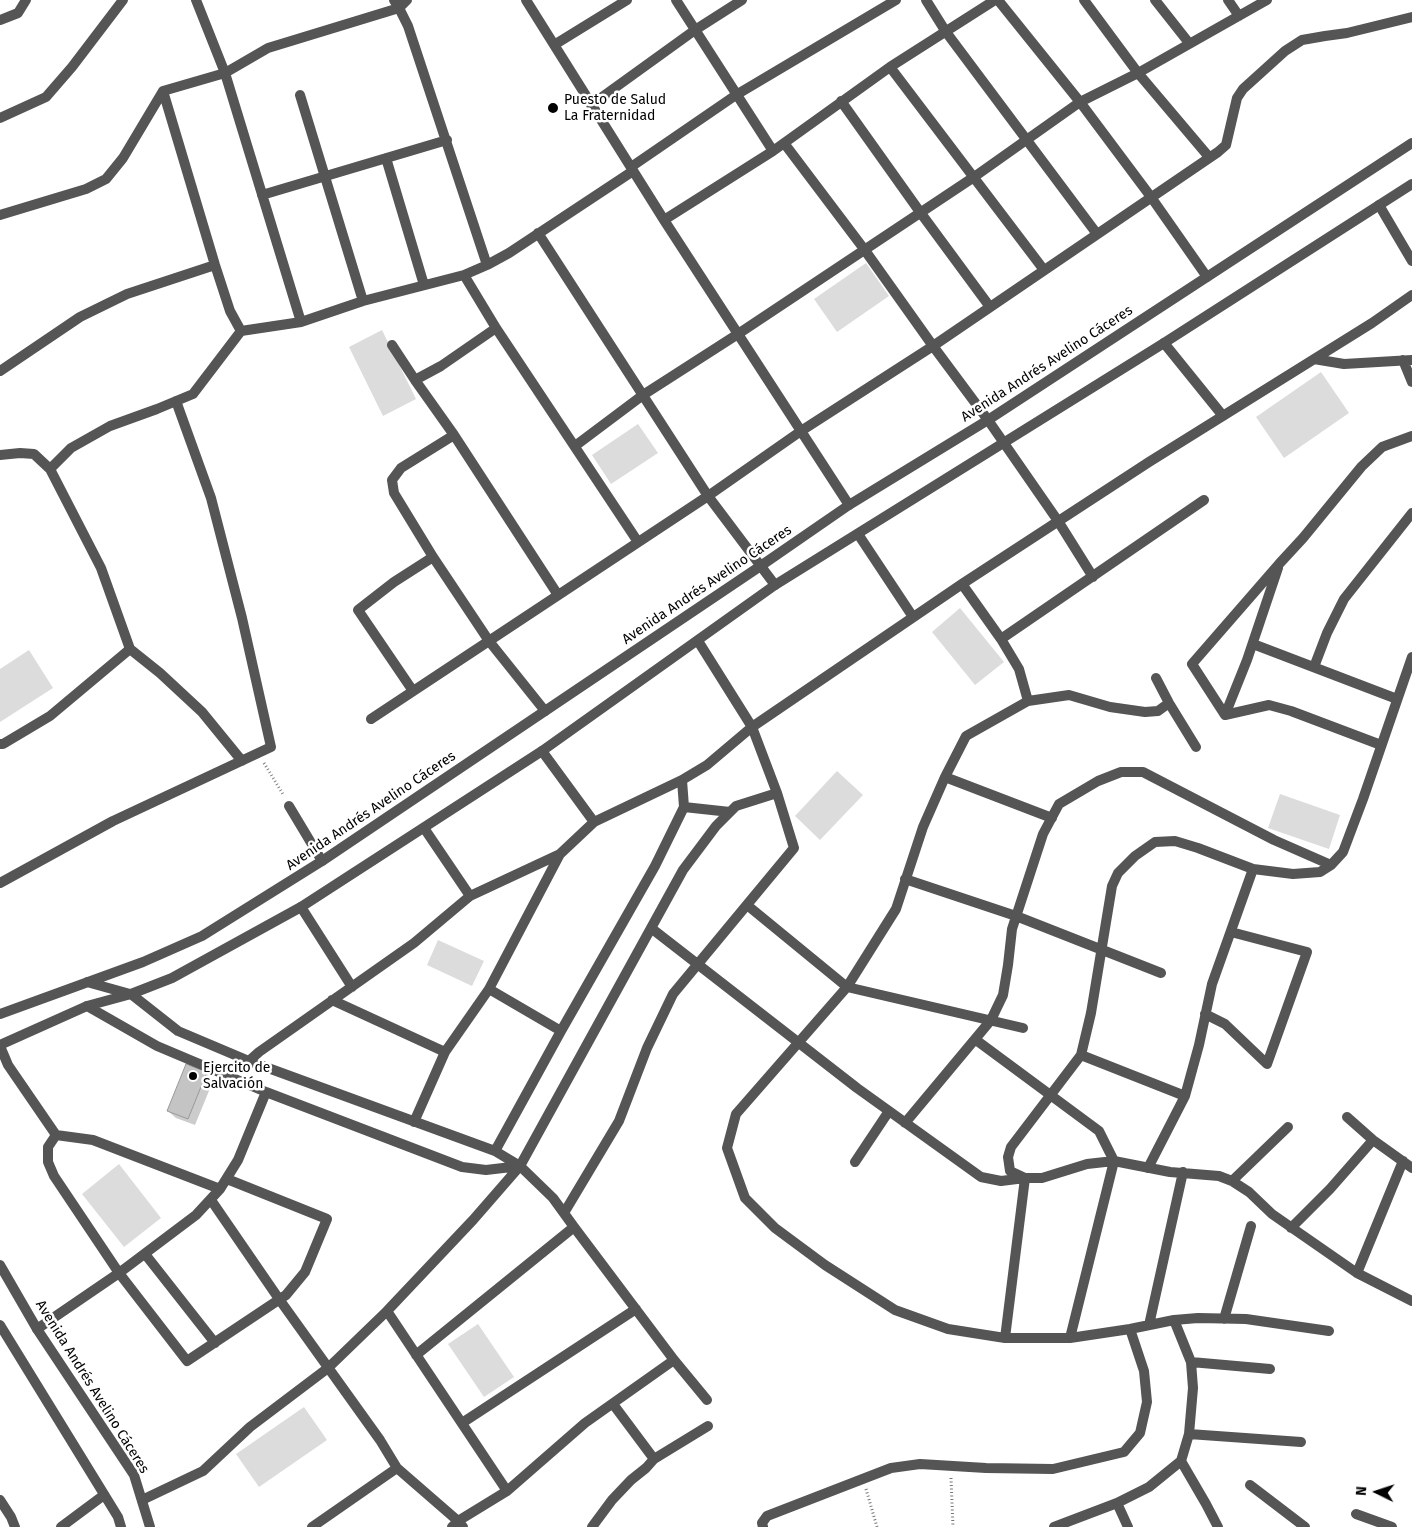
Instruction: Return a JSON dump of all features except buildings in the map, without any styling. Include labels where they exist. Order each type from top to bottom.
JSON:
[{"type":"street","points":[[0,20],[18,13],[26,0]]},
{"type":"street","points":[[0,118],[46,97],[72,67],[123,0]]},
{"type":"street","points":[[196,0],[225,73],[301,322]]},
{"type":"street","points":[[0,215],[86,189],[106,179],[123,158],[163,91],[225,73],[268,48],[407,0]]},
{"type":"street","points":[[526,0],[664,220],[849,505]]},
{"type":"street","points":[[554,45],[627,0]]},
{"type":"street","points":[[676,0],[773,151]]},
{"type":"street","points":[[591,105],[695,30],[742,0]]},
{"type":"street","points":[[50,468],[71,448],[110,426],[193,394],[241,331],[301,322],[364,301],[464,275],[488,265],[509,253],[632,169],[736,94],[896,0]]},
{"type":"street","points":[[926,0],[946,32],[1097,234]]},
{"type":"street","points":[[664,220],[773,151],[890,67],[997,0],[1080,102],[1151,197],[1207,277]]},
{"type":"street","points":[[1084,0],[1138,73],[1209,157]]},
{"type":"street","points":[[1155,0],[1189,43]]},
{"type":"street","points":[[1228,0],[1239,16]]},
{"type":"street","points":[[575,446],[643,395],[974,177],[1080,102],[1138,73],[1267,0]]},
{"type":"street","points":[[396,4],[408,26],[488,265]]},
{"type":"street","points":[[371,719],[708,496],[801,431],[933,346],[1218,152],[1226,145],[1238,98],[1243,89],[1285,51],[1302,40],[1347,34],[1412,17]]},
{"type":"street","points":[[890,67],[1044,270]]},
{"type":"street","points":[[163,91],[230,312],[241,331]]},
{"type":"street","points":[[300,95],[364,301]]},
{"type":"street","points":[[842,101],[920,212],[990,306]]},
{"type":"street","points":[[262,195],[447,140]]},
{"type":"street","points":[[784,143],[864,249],[988,420],[1058,521],[1093,577]]},
{"type":"street","name":"Avenida Andrés Avelino Cáceres","points":[[0,1014],[143,962],[202,936],[322,861],[849,505],[988,420],[1412,144]]},
{"type":"street","points":[[386,158],[424,285]]},
{"type":"street","points":[[220,1189],[93,1140],[56,1135],[8,1065],[0,1046],[87,1006],[131,994],[172,978],[301,907],[542,751],[776,585],[1164,343],[1412,184]]},
{"type":"street","points":[[1379,205],[1412,261]]},
{"type":"street","points":[[538,233],[708,496],[776,585]]},
{"type":"street","points":[[0,372],[80,317],[127,294],[215,264]]},
{"type":"street","points":[[464,275],[496,328],[638,542]]},
{"type":"street","points":[[249,1061],[258,1052],[414,943],[470,896],[560,854],[594,822],[682,780],[707,765],[752,727],[962,584],[1058,521],[1372,323],[1412,295]]},
{"type":"street","points":[[415,380],[441,366],[496,328]]},
{"type":"street","points":[[1164,343],[1223,416]]},
{"type":"street","points":[[392,345],[454,434],[558,595]]},
{"type":"street","points":[[1314,359],[1344,364],[1408,360],[1412,382]]},
{"type":"street","points":[[0,883],[113,821],[271,747],[242,618],[211,498],[176,401]]},
{"type":"street","points":[[454,434],[401,468],[392,480],[394,493],[488,641],[545,711]]},
{"type":"street","points":[[1225,715],[1192,664],[1303,538],[1362,466],[1382,447],[1412,436]]},
{"type":"street","points":[[0,455],[34,454],[50,468],[100,568],[130,649],[160,672],[202,712],[242,760]]},
{"type":"street","points":[[1001,638],[1204,500]]},
{"type":"street","points":[[1314,667],[1327,633],[1344,600],[1412,513]]},
{"type":"street","points":[[858,534],[913,617]]},
{"type":"street","points":[[413,691],[358,610],[394,582],[433,557]]},
{"type":"street","points":[[1225,715],[1252,644],[1279,564]]},
{"type":"street","points":[[962,584],[1001,638],[1019,669],[1028,701]]},
{"type":"street","points":[[564,1213],[620,1121],[647,1048],[673,994],[794,848],[777,793],[752,727],[698,641]]},
{"type":"street","points":[[1252,644],[1397,699]]},
{"type":"street","points":[[0,744],[50,716],[130,649]]},
{"type":"street","points":[[1025,1178],[1010,1171],[1008,1157],[1010,1146],[1052,1095],[1081,1055],[1091,1013],[1112,886],[1118,873],[1135,856],[1155,842],[1175,841],[1253,869],[1293,874],[1320,872],[1331,866],[1343,852],[1412,657]]},
{"type":"street","points":[[1156,678],[1196,747]]},
{"type":"street","points":[[1169,703],[1158,711],[1145,712],[1110,707],[1069,695],[1028,701],[966,736],[923,827],[896,909],[847,987],[736,1114],[727,1148],[745,1198],[775,1228],[894,1310],[948,1329],[1004,1338],[1070,1338],[1174,1320],[1198,1318],[1246,1319],[1329,1331]]},
{"type":"street","points":[[1225,715],[1269,706],[1291,711],[1381,745]]},
{"type":"street","points":[[542,751],[594,822]]},
{"type":"street","points":[[905,1122],[976,1040],[991,1020],[1004,994],[1012,929],[1043,834],[1059,804],[1098,781],[1121,772],[1143,772],[1274,840],[1331,866]]},
{"type":"street","points":[[945,778],[1052,818]]},
{"type":"street","points":[[495,1152],[655,866],[684,807],[682,780]]},
{"type":"street","points":[[142,1500],[203,1470],[250,1427],[328,1368],[387,1311],[473,1220],[520,1166],[682,870],[716,826],[736,806],[777,793]]},
{"type":"street","points":[[289,806],[322,861]]},
{"type":"street","points":[[684,807],[730,812]]},
{"type":"street","points":[[424,828],[470,896]]},
{"type":"street","points":[[414,1122],[445,1052],[490,990],[560,854]]},
{"type":"street","points":[[1148,1168],[1185,1096],[1199,1045],[1212,984],[1253,869]]},
{"type":"street","points":[[905,879],[1016,916],[1162,973]]},
{"type":"street","points":[[747,905],[847,987],[1023,1028]]},
{"type":"street","points":[[301,907],[352,987]]},
{"type":"street","points":[[651,928],[889,1111],[981,1177],[1002,1181],[1042,1178],[1086,1164],[1114,1161],[1170,1172],[1219,1176],[1232,1181],[1249,1192],[1272,1214],[1357,1273],[1412,1301]]},
{"type":"street","points":[[1205,1014],[1225,1024],[1267,1064],[1307,952],[1231,932]]},
{"type":"street","points":[[87,982],[131,994],[178,1031],[249,1061],[495,1152],[520,1166],[553,1198],[674,1360],[707,1400]]},
{"type":"street","points":[[490,990],[561,1031]]},
{"type":"street","points":[[332,1000],[445,1052]]},
{"type":"street","points":[[87,1006],[157,1046],[266,1092],[462,1167],[486,1170],[520,1166]]},
{"type":"street","points":[[976,1040],[1099,1132],[1114,1161],[1070,1338]]},
{"type":"street","points":[[1081,1055],[1185,1096]]},
{"type":"street","points":[[37,1328],[119,1273],[196,1215],[220,1189],[238,1160],[266,1092]]},
{"type":"street","points":[[855,1162],[889,1111]]},
{"type":"street","points":[[1348,1117],[1373,1140],[1412,1168]]},
{"type":"street","points":[[1232,1181],[1288,1126]]},
{"type":"street","points":[[56,1135],[48,1147],[48,1162],[54,1176],[119,1273],[187,1361],[286,1294],[305,1272],[328,1219],[227,1179]]},
{"type":"street","points":[[1291,1228],[1330,1189],[1373,1140]]},
{"type":"street","points":[[1357,1273],[1403,1161]]},
{"type":"street","points":[[1149,1325],[1183,1172]]},
{"type":"street","points":[[1004,1338],[1025,1178]]},
{"type":"street","points":[[210,1200],[380,1440],[397,1468],[458,1525],[507,1490],[585,1423],[674,1360]]},
{"type":"street","points":[[1224,1319],[1251,1226]]},
{"type":"street","points":[[416,1355],[574,1227]]},
{"type":"street","points":[[144,1254],[215,1343]]},
{"type":"street","name":"Avenida Andrés Avelino Cáceres","points":[[0,1266],[37,1328],[134,1475],[150,1527]]},
{"type":"street","points":[[462,1423],[636,1309]]},
{"type":"street","points":[[387,1311],[507,1490]]},
{"type":"street","points":[[1055,1527],[1116,1503],[1149,1487],[1181,1461],[1189,1434],[1193,1388],[1191,1362],[1174,1320]]},
{"type":"street","points":[[0,1325],[118,1517],[121,1527]]},
{"type":"street","points":[[761,1526],[766,1516],[891,1468],[920,1464],[1052,1469],[1124,1452],[1140,1433],[1147,1402],[1144,1371],[1130,1329]]},
{"type":"street","points":[[1191,1362],[1270,1369]]},
{"type":"street","points":[[613,1404],[654,1459]]},
{"type":"street","points":[[592,1527],[618,1494],[654,1459],[708,1426]]},
{"type":"street","points":[[1189,1434],[1301,1442]]},
{"type":"street","points":[[1181,1461],[1218,1527]]},
{"type":"street","points":[[312,1527],[397,1468]]},
{"type":"street","points":[[1250,1485],[1305,1527]]},
{"type":"street","points":[[62,1527],[104,1495]]},
{"type":"street","points":[[0,1500],[11,1516],[15,1527]]},
{"type":"street","points":[[1116,1503],[1128,1527]]},
{"type":"street","points":[[1356,1514],[1392,1527]]},
{"type":"path","points":[[258,753],[289,806]]},
{"type":"path","points":[[950,1466],[953,1527]]},
{"type":"path","points":[[863,1479],[877,1527]]},
{"type":"shaded area","points":[[866,263],[889,296],[837,332],[814,299]]},
{"type":"shaded area","points":[[382,330],[416,399],[383,416],[349,347]]},
{"type":"shaded area","points":[[1321,372],[1349,413],[1284,458],[1256,417]]},
{"type":"shaded area","points":[[638,424],[658,453],[611,484],[592,455]]},
{"type":"shaded area","points":[[960,608],[1004,662],[975,685],[932,632]]},
{"type":"shaded area","points":[[29,650],[53,688],[0,722],[0,669]]},
{"type":"shaded area","points":[[837,771],[863,795],[820,840],[795,816]]},
{"type":"shaded area","points":[[1280,794],[1340,815],[1329,849],[1268,828]]},
{"type":"shaded area","points":[[438,940],[484,961],[472,986],[427,965]]},
{"type":"shaded area","points":[[119,1164],[161,1218],[124,1247],[82,1194]]},
{"type":"shaded area","points":[[478,1324],[514,1377],[484,1397],[448,1344]]},
{"type":"shaded area","points":[[304,1407],[327,1440],[259,1487],[236,1454]]},
{"type":"place","name":"Puesto de Salud La Fraternidad","points":[[553,108]]},
{"type":"place","name":"Ejercito de Salvación","points":[[193,1076]]}]
